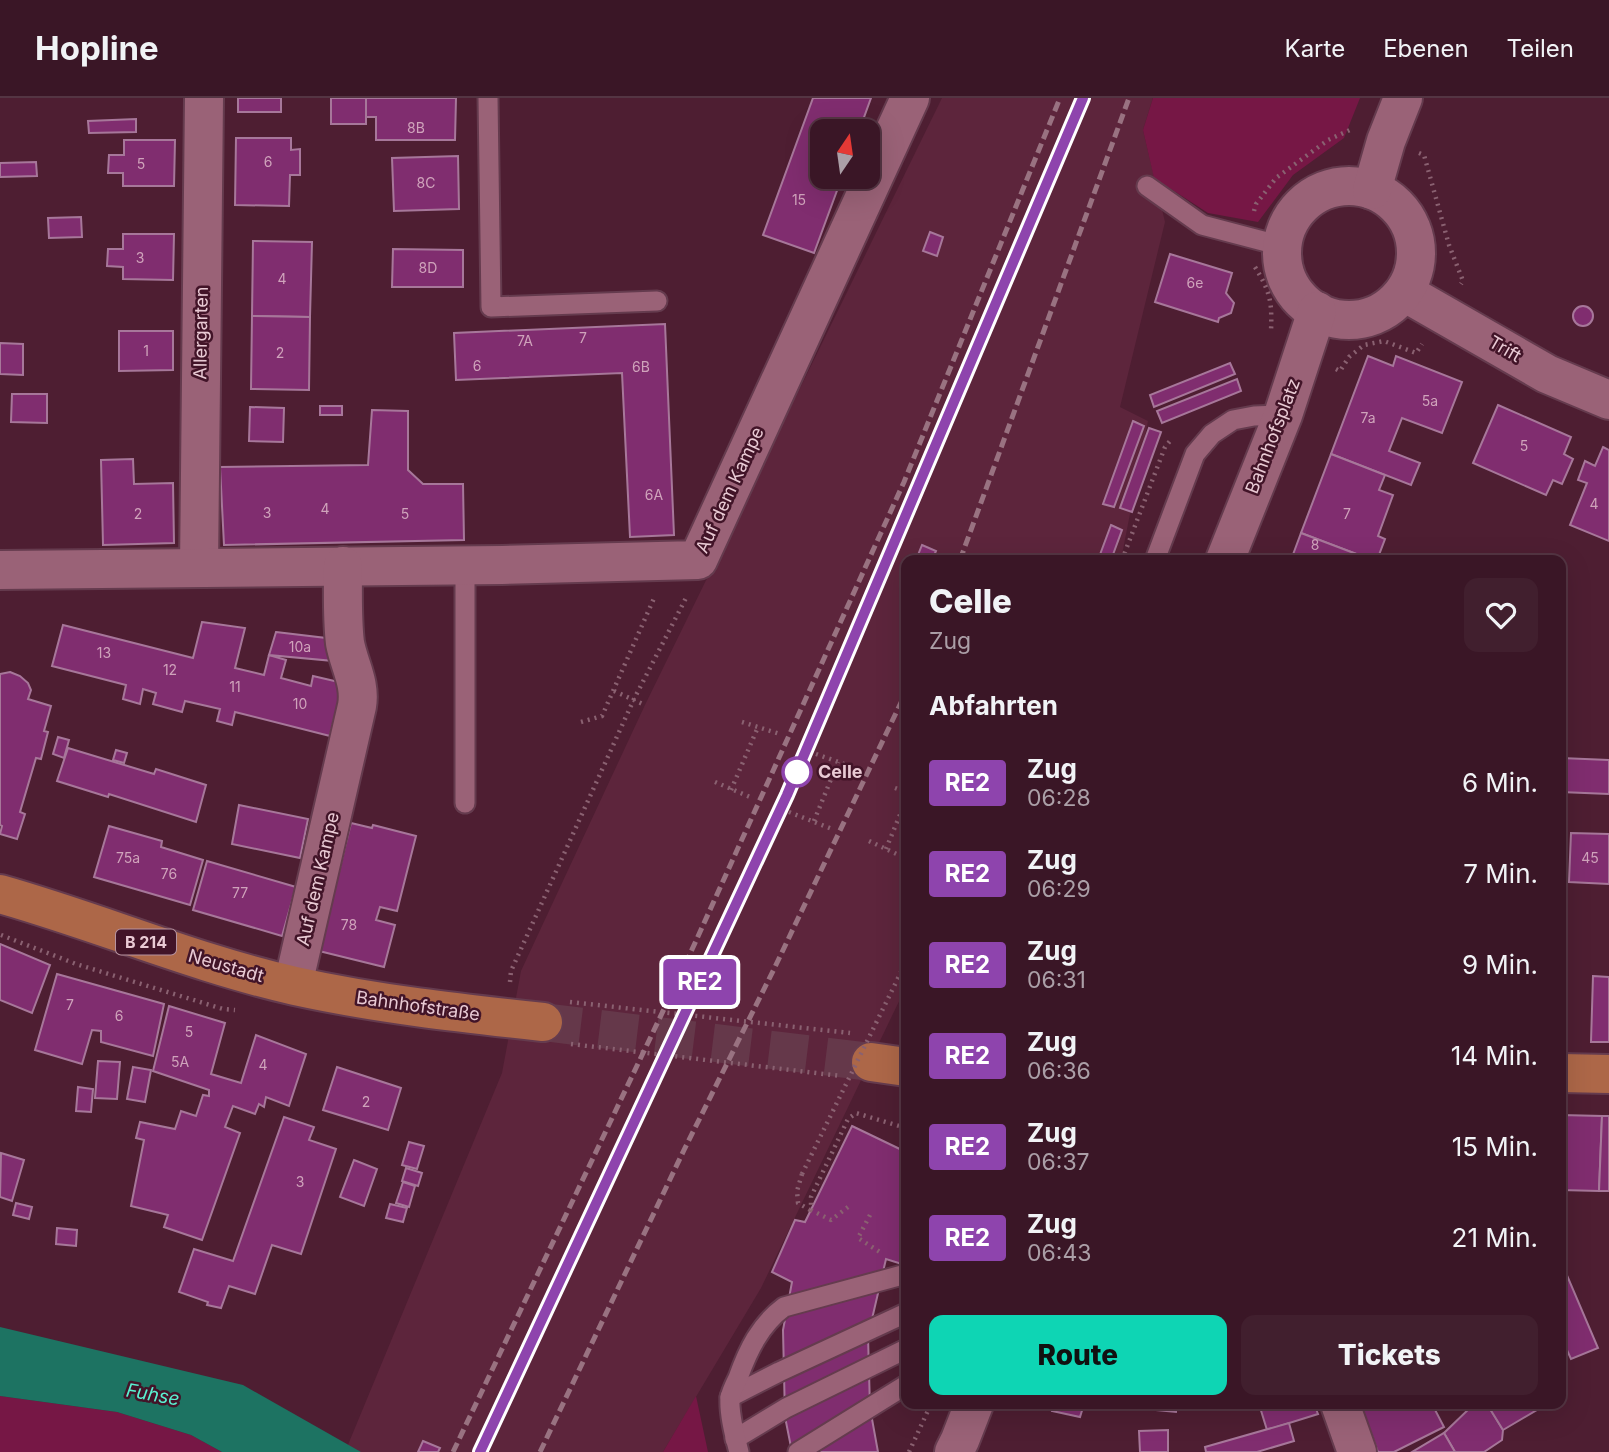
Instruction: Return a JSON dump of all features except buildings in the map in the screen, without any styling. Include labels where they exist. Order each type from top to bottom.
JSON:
[{"type":"main road","name":"Neustadt","points":[[0,894],[46,907],[167,950],[293,985]]},
{"type":"main road","name":"Bahnhofstraße","points":[[293,985],[386,1004],[557,1022]]},
{"type":"main road","points":[[1566,1073],[1609,1074]]},
{"type":"street","name":"Allergarten","points":[[199,568],[204,98]]},
{"type":"street","name":"Auf dem Kampe","points":[[0,570],[698,560],[910,98]]},
{"type":"street","points":[[1372,190],[1386,141],[1403,98]]},
{"type":"street","points":[[1352,186],[1372,190],[1390,199],[1404,214],[1413,233],[1416,253],[1413,273],[1404,292],[1374,315],[1354,320],[1335,318],[1317,311],[1301,299],[1289,284],[1283,265],[1282,246],[1287,227],[1298,209],[1313,196],[1332,188],[1352,186]]},
{"type":"street","name":"Trift","points":[[1404,292],[1547,374],[1609,400]]},
{"type":"street","name":"Bahnhofsplatz","points":[[1227,555],[1283,415],[1317,311]]},
{"type":"street","name":"Auf dem Kampe","points":[[293,985],[358,706],[359,693],[345,645],[343,566]]},
{"type":"street","points":[[954,1452],[972,1409]]},
{"type":"street","points":[[1342,1409],[1357,1452]]},
{"type":"lane","points":[[488,98],[491,307],[657,301]]},
{"type":"lane","points":[[1147,186],[1202,225],[1282,246]]},
{"type":"lane","points":[[1157,555],[1195,454],[1212,434],[1233,420],[1283,415]]},
{"type":"lane","points":[[465,565],[465,803]]},
{"type":"lane","points":[[901,1275],[785,1307],[772,1316],[746,1355],[730,1397],[737,1445],[786,1408],[901,1351]]},
{"type":"lane","points":[[730,1397],[901,1315]]},
{"type":"lane","points":[[798,1452],[901,1388]]},
{"type":"path","points":[[1424,155],[1449,245],[1464,281]]},
{"type":"path","points":[[1340,371],[1349,357],[1364,345],[1384,341],[1416,353]]},
{"type":"path","points":[[511,971],[634,699],[698,575],[698,560]]},
{"type":"path","points":[[581,722],[602,716],[614,691],[655,596],[653,561]]},
{"type":"path","points":[[614,691],[645,705]]},
{"type":"path","points":[[742,722],[780,734]]},
{"type":"path","points":[[731,790],[758,727]]},
{"type":"path","points":[[816,754],[861,770]]},
{"type":"path","points":[[814,821],[838,762]]},
{"type":"path","points":[[715,782],[750,797]]},
{"type":"path","points":[[895,788],[901,790]]},
{"type":"path","points":[[789,812],[832,829]]},
{"type":"path","points":[[886,849],[901,812]]},
{"type":"path","points":[[869,841],[901,856]]},
{"type":"path","points":[[848,1208],[831,1220],[798,1203],[797,1191],[802,1174],[901,972]]},
{"type":"path","points":[[557,1022],[871,1052]]},
{"type":"path","points":[[557,1022],[871,1052]]},
{"type":"path","points":[[811,1210],[811,1197],[848,1119],[856,1112],[901,1126]]},
{"type":"path","points":[[870,1216],[858,1238],[889,1259]]},
{"type":"path","points":[[909,1452],[929,1409]]},
{"type":"shaded area","points":[[942,98],[1153,98],[1143,130],[1165,222],[1120,407],[1148,421],[1122,555],[901,555],[901,997],[761,1288],[663,1452],[345,1452],[502,1073],[521,971],[645,705]]},
{"type":"shaded area","points":[[1153,98],[1360,98],[1344,138],[1293,175],[1258,222],[1208,213],[1154,178],[1143,130]]},
{"type":"shaded area","points":[[0,1396],[117,1412],[191,1435],[222,1452],[0,1452]]},
{"type":"shaded area","points":[[696,1396],[708,1452],[663,1452]]},
{"type":"water","name":"Fuhse","points":[[0,1327],[243,1385],[361,1452],[222,1452],[191,1435],[117,1412],[0,1396]]},
{"type":"tunnel","points":[[543,1022],[871,1062]]},
{"type":"railway","points":[[453,1452],[685,965],[904,482],[1060,98]]},
{"type":"railway","points":[[480,1452],[787,795],[1083,98]]},
{"type":"railway","points":[[962,555],[1129,98]]},
{"type":"railway","points":[[540,1452],[901,702]]},
{"type":"train","name":"RE2","points":[[480,1452],[787,795],[1083,98]]},
{"type":"place","name":"Celle","points":[[797,772]]}]
